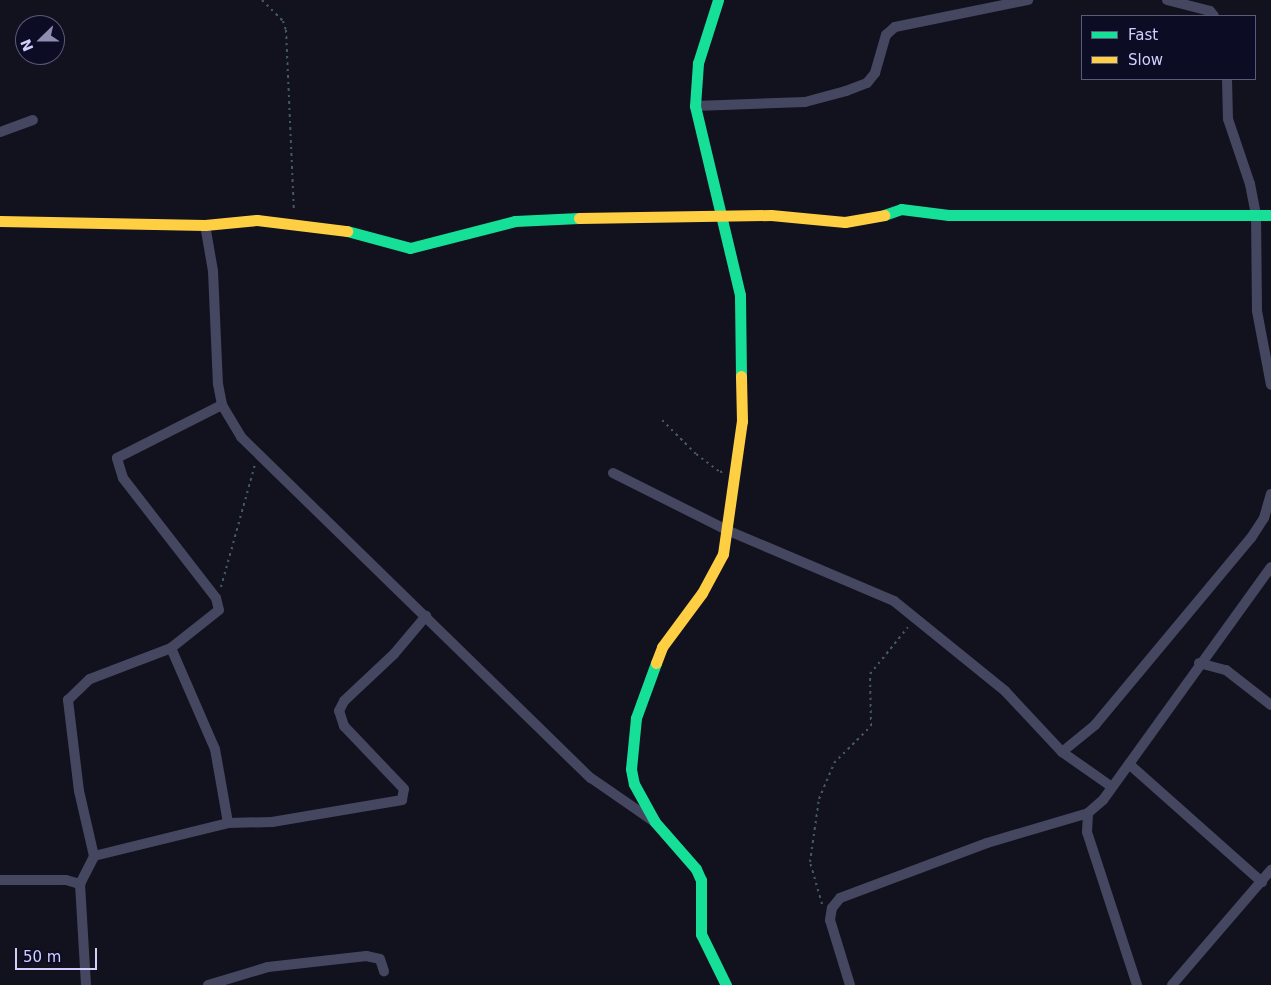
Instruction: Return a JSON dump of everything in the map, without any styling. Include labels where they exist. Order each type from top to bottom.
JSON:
[{"type":"street","points":[[655,822],[634,784],[631,769],[636,718],[662,647],[715,572],[729,531],[742,421],[743,322],[723,217],[695,106],[698,63],[718,0]]},
{"type":"street","points":[[695,106],[805,102],[846,91],[871,78],[886,35],[895,28],[1028,0]]},
{"type":"street","points":[[1167,0],[1203,9],[1212,15]]},
{"type":"street","points":[[1227,80],[1228,119],[1250,184],[1256,215],[1256,311],[1271,385]]},
{"type":"street","points":[[0,132],[33,120]]},
{"type":"street","points":[[0,221],[205,225],[257,220],[295,222],[334,227],[410,248],[515,221],[632,215],[723,217],[771,215],[845,222],[866,220],[901,209],[949,215],[1271,215]]},
{"type":"street","points":[[205,225],[213,271],[214,339],[222,404],[230,422],[258,456],[312,502],[376,573],[426,616],[591,778],[655,822],[689,859],[701,880],[701,934],[726,985]]},
{"type":"street","points":[[86,985],[80,884],[94,856],[79,791],[68,700],[90,679],[171,648],[217,613],[216,598],[123,478],[116,463],[124,451],[222,404]]},
{"type":"street","points":[[613,473],[729,531],[894,601],[1004,691],[1062,752],[1112,787]]},
{"type":"street","points":[[1062,752],[1095,725],[1251,538],[1264,518],[1271,494]]},
{"type":"street","points":[[850,985],[830,920],[832,908],[852,892],[987,843],[1088,813],[1112,787],[1199,663],[1271,567]]},
{"type":"street","points":[[94,856],[228,823],[272,822],[402,800],[404,789],[344,726],[339,711],[344,701],[394,654],[426,616]]},
{"type":"street","points":[[171,648],[215,748],[228,823]]},
{"type":"street","points":[[1199,663],[1226,670],[1271,706]]},
{"type":"street","points":[[1129,764],[1262,882]]},
{"type":"street","points":[[1088,813],[1088,832],[1138,985]]},
{"type":"street","points":[[1172,985],[1271,870]]},
{"type":"street","points":[[0,880],[66,880],[80,884]]},
{"type":"street","points":[[208,985],[268,967],[366,956],[380,959],[384,971]]},
{"type":"path","points":[[262,0],[283,21],[286,30],[295,222]]},
{"type":"path","points":[[662,420],[696,454],[720,472],[736,467]]},
{"type":"path","points":[[216,598],[228,572],[258,456]]},
{"type":"path","points":[[830,920],[810,862],[819,799],[834,763],[871,726],[870,674],[915,617]]},
{"type":"traffic: fast","points":[[718,0],[698,63],[695,106],[740,295],[741,376]]},
{"type":"traffic: fast","points":[[884,215],[901,209],[949,215],[1271,215]]},
{"type":"traffic: fast","points":[[347,231],[410,248],[515,221],[579,218]]},
{"type":"traffic: fast","points":[[656,663],[636,718],[631,769],[634,784],[655,822],[696,869],[701,880],[701,934],[726,985]]},
{"type":"traffic: slow","points":[[579,218],[771,215],[845,222],[884,215]]},
{"type":"traffic: slow","points":[[0,221],[205,225],[257,220],[347,231]]},
{"type":"traffic: slow","points":[[656,663],[662,647],[702,593],[723,554],[742,421],[741,376]]}]
